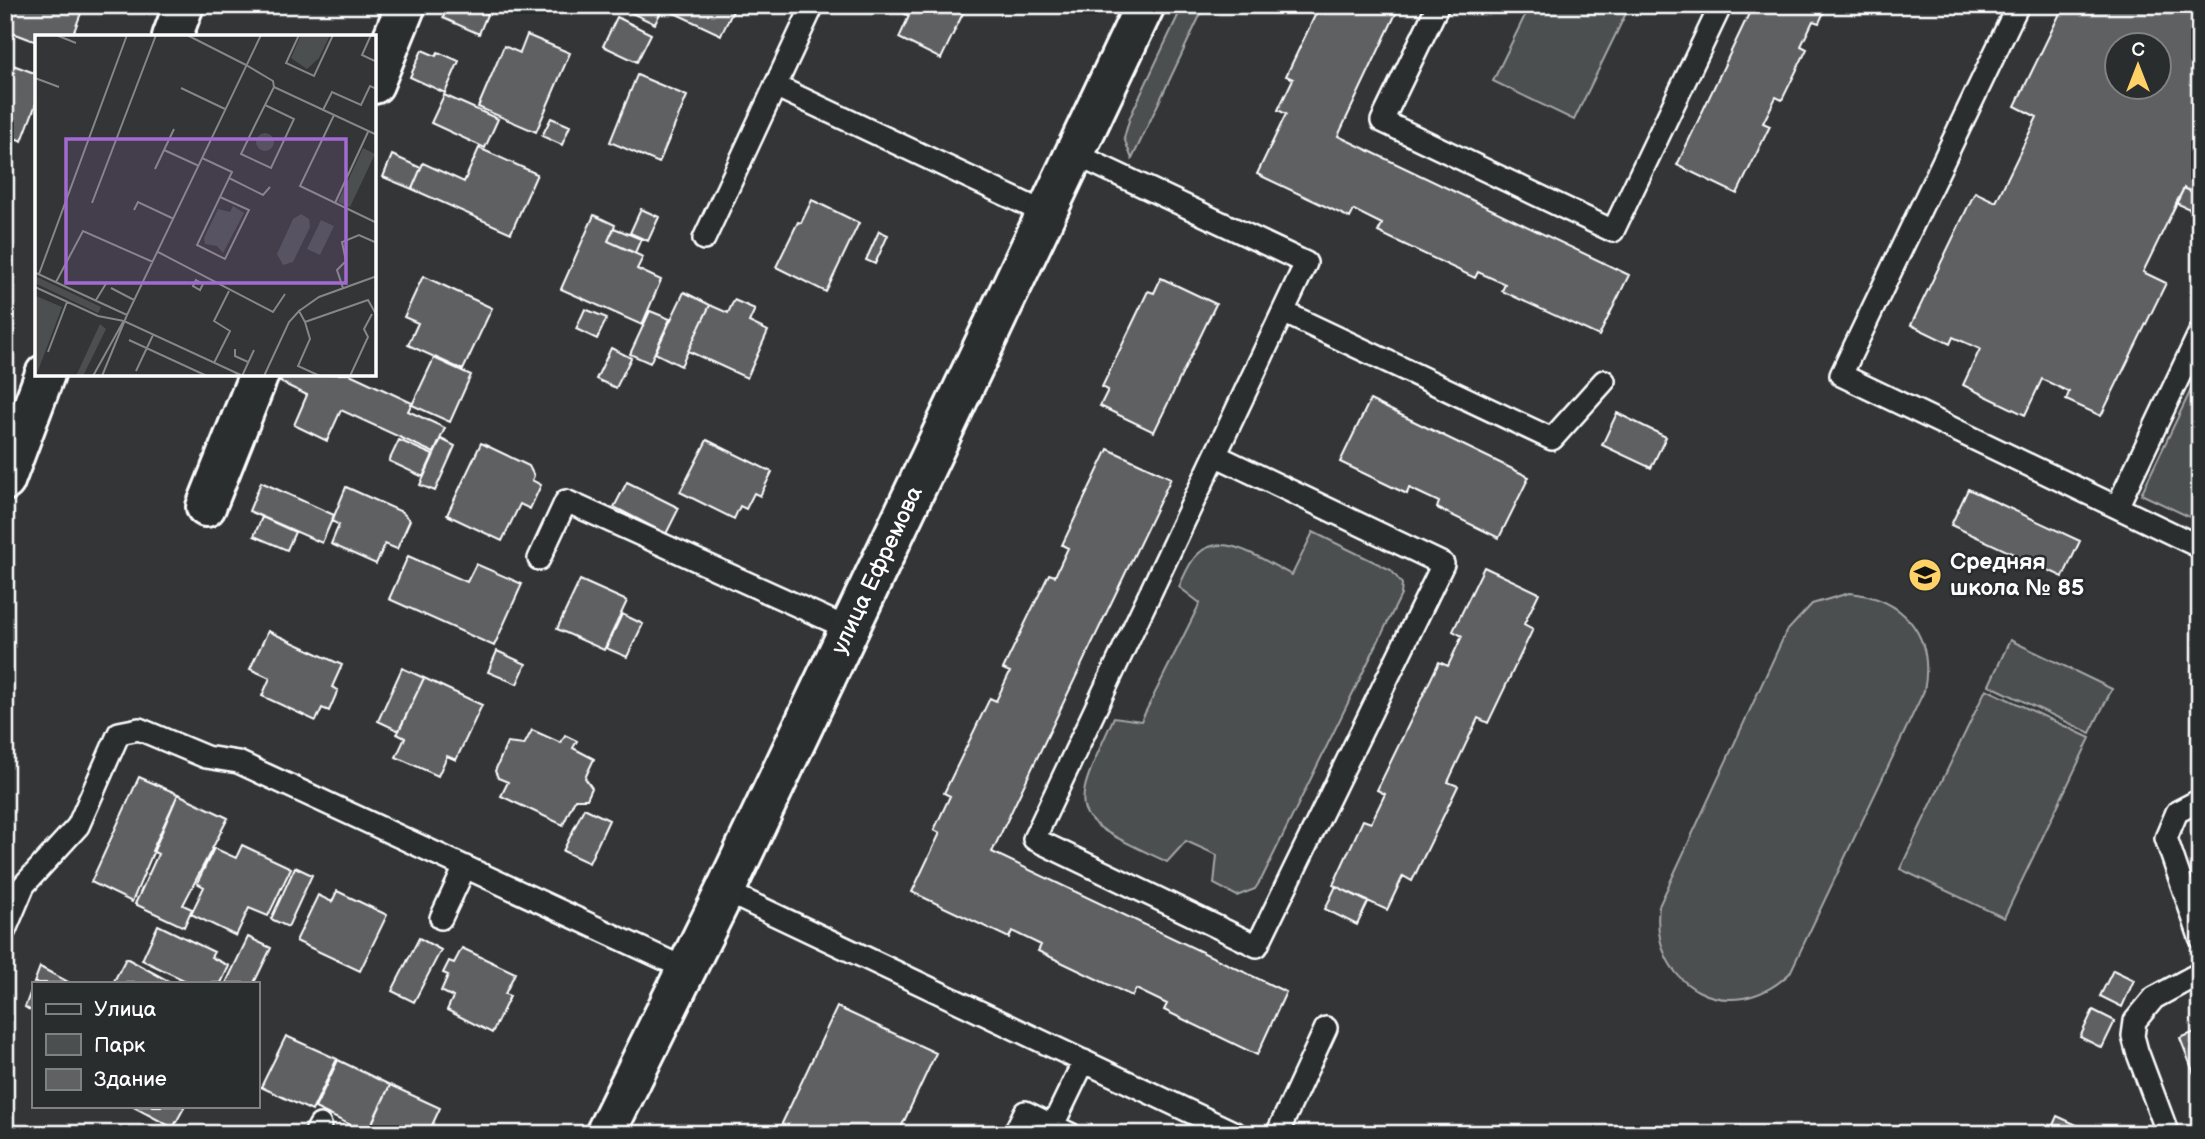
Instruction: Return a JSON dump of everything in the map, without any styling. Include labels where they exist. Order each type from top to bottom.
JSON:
[{"type":"street","points":[[173,35],[184,5]]},
{"type":"street","points":[[376,79],[406,5]]},
{"type":"street","name":"улица Ефремова","points":[[605,1134],[725,891],[1145,5]]},
{"type":"street","points":[[5,481],[44,376]]},
{"type":"street","points":[[206,507],[258,376]]},
{"type":"lane","points":[[704,239],[813,5]]},
{"type":"lane","points":[[1438,5],[1382,121],[1614,231],[1721,5]]},
{"type":"lane","points":[[2018,5],[1841,374],[2200,547]]},
{"type":"lane","points":[[775,86],[1047,214]]},
{"type":"lane","points":[[1075,154],[1306,263],[1034,839],[1257,946],[1443,564],[1217,456]]},
{"type":"lane","points":[[1283,312],[1552,439],[1604,381]]},
{"type":"lane","points":[[2117,507],[2200,332]]},
{"type":"lane","points":[[539,559],[566,501],[849,629]]},
{"type":"lane","points":[[5,930],[24,885],[78,826],[119,733],[139,729],[206,757],[238,762],[686,969]]},
{"type":"lane","points":[[2200,800],[2177,812],[2166,838],[2200,937]]},
{"type":"lane","points":[[441,918],[465,867]]},
{"type":"lane","points":[[725,891],[1237,1134]]},
{"type":"lane","points":[[2168,1134],[2137,1051],[2133,1035],[2135,1021],[2154,998],[2200,974]]},
{"type":"lane","points":[[1277,1134],[1326,1028]]},
{"type":"lane","points":[[1014,1134],[1025,1112],[1061,1130],[1084,1061]]},
{"type":"green space","points":[[1183,5],[1205,5],[1132,159],[1124,138],[1130,117]]},
{"type":"green space","points":[[1530,5],[1630,5],[1574,120],[1493,81]]},
{"type":"green space","points":[[2200,371],[2200,522],[2141,494]]},
{"type":"green space","points":[[1313,532],[1391,570],[1402,584],[1401,595],[1262,878],[1255,889],[1237,896],[1214,884],[1217,855],[1186,841],[1167,862],[1110,834],[1093,822],[1085,810],[1083,795],[1088,776],[1114,717],[1141,721],[1200,603],[1179,587],[1195,557],[1208,547],[1232,546],[1258,556],[1292,575]]},
{"type":"green space","points":[[1849,593],[1868,596],[1885,603],[1900,611],[1911,623],[1920,637],[1925,653],[1924,691],[1790,973],[1767,990],[1743,998],[1720,998],[1699,991],[1680,978],[1667,959],[1659,934],[1659,906],[1786,632],[1812,604]]},
{"type":"green space","points":[[2010,640],[2112,689],[2090,733],[1989,685]]},
{"type":"green space","points":[[1986,689],[2090,738],[2004,918],[1900,869]]},
{"type":"building","points":[[5,5],[84,5],[73,35],[35,35],[35,41],[5,30]]},
{"type":"building","points":[[448,5],[491,5],[479,34],[443,18]]},
{"type":"building","points":[[624,5],[664,5],[655,24],[623,9]]},
{"type":"building","points":[[670,5],[736,5],[721,35],[668,10]]},
{"type":"building","points":[[900,5],[967,5],[941,59],[899,38],[909,16],[898,10]]},
{"type":"building","points":[[1320,5],[1400,5],[1338,136],[1629,275],[1599,336],[1502,291],[1505,284],[1478,272],[1475,278],[1378,232],[1382,224],[1354,210],[1350,218],[1257,174],[1286,114],[1278,110],[1293,79],[1286,76]]},
{"type":"building","points":[[1753,5],[1827,5],[1819,23],[1813,21],[1801,46],[1807,49],[1782,100],[1776,97],[1763,123],[1770,126],[1737,194],[1677,165]]},
{"type":"building","points":[[2064,5],[2128,5],[2138,10],[2141,5],[2200,5],[2200,196],[2184,188],[2143,272],[2166,283],[2101,416],[2066,400],[2069,392],[2042,379],[2025,415],[1963,385],[1980,349],[1953,337],[1950,344],[1911,325],[1975,192],[1996,202],[2037,117],[2015,106]]},
{"type":"building","points":[[617,17],[651,34],[637,62],[603,46]]},
{"type":"building","points":[[527,35],[570,53],[536,132],[478,107],[504,46],[520,53]]},
{"type":"building","points":[[422,50],[436,56],[438,52],[459,61],[445,93],[410,77]]},
{"type":"building","points":[[5,62],[35,73],[35,106],[22,141],[5,134]]},
{"type":"building","points":[[637,75],[687,96],[659,163],[610,142]]},
{"type":"building","points":[[444,95],[498,119],[485,148],[431,123]]},
{"type":"building","points":[[551,118],[570,126],[562,145],[542,136]]},
{"type":"building","points":[[479,148],[537,174],[511,233],[412,189],[423,163],[464,182]]},
{"type":"building","points":[[392,155],[421,168],[412,189],[383,177]]},
{"type":"building","points":[[2184,188],[2200,196],[2194,211],[2176,203]]},
{"type":"building","points":[[812,200],[859,223],[826,292],[776,267]]},
{"type":"building","points":[[641,209],[659,217],[648,241],[630,233]]},
{"type":"building","points":[[594,215],[615,225],[608,241],[643,257],[637,269],[661,280],[642,325],[561,289]]},
{"type":"building","points":[[614,228],[641,239],[635,253],[608,241]]},
{"type":"building","points":[[879,231],[888,235],[875,264],[866,260]]},
{"type":"building","points":[[423,276],[492,308],[463,370],[408,345],[418,323],[404,317]]},
{"type":"building","points":[[1161,278],[1216,304],[1154,432],[1100,406],[1108,390],[1102,387],[1148,291],[1154,293]]},
{"type":"building","points":[[684,292],[710,305],[681,366],[655,353]]},
{"type":"building","points":[[734,300],[755,309],[749,322],[768,331],[747,378],[688,351],[710,305],[728,313]]},
{"type":"building","points":[[585,309],[607,318],[597,339],[576,329]]},
{"type":"building","points":[[650,311],[670,319],[650,363],[630,354]]},
{"type":"building","points":[[611,348],[631,358],[616,388],[596,379]]},
{"type":"building","points":[[434,358],[471,375],[450,422],[412,405]]},
{"type":"building","points":[[282,376],[354,376],[412,403],[408,411],[445,428],[434,453],[341,410],[327,441],[294,425],[307,395],[280,382]]},
{"type":"building","points":[[1370,400],[1529,477],[1499,538],[1437,508],[1439,502],[1409,488],[1407,494],[1340,462]]},
{"type":"building","points":[[1617,413],[1666,437],[1651,468],[1602,445]]},
{"type":"building","points":[[441,439],[455,446],[435,491],[420,485]]},
{"type":"building","points":[[399,440],[433,455],[423,477],[389,461]]},
{"type":"building","points":[[707,440],[772,472],[760,496],[754,493],[746,509],[740,506],[734,519],[680,492]]},
{"type":"building","points":[[481,443],[529,466],[534,476],[532,480],[541,485],[530,509],[520,504],[502,541],[447,515]]},
{"type":"building","points":[[1108,449],[1171,478],[992,852],[1286,992],[1257,1055],[1164,1010],[1167,1004],[1136,989],[1132,996],[1038,951],[1041,945],[1012,931],[1009,938],[912,892],[940,833],[934,830],[950,796],[944,793],[990,698],[996,701],[1010,672],[1003,669],[1049,574],[1055,576],[1068,548],[1062,545]]},
{"type":"building","points":[[261,482],[334,515],[322,543],[249,511]]},
{"type":"building","points":[[627,482],[679,508],[666,534],[614,507]]},
{"type":"building","points":[[346,487],[402,512],[410,520],[397,549],[385,544],[376,564],[331,544],[339,525],[332,521]]},
{"type":"building","points":[[1968,489],[2080,541],[2063,577],[1951,525]]},
{"type":"building","points":[[262,517],[295,532],[287,550],[254,536]]},
{"type":"building","points":[[408,556],[467,582],[476,564],[522,584],[494,646],[389,599]]},
{"type":"building","points":[[1484,567],[1539,593],[1524,624],[1533,629],[1488,723],[1478,718],[1448,782],[1458,786],[1412,881],[1403,876],[1387,910],[1333,885],[1363,820],[1371,823],[1385,794],[1377,790],[1439,662],[1448,666],[1462,636],[1453,631]]},
{"type":"building","points":[[580,580],[627,601],[604,650],[557,629]]},
{"type":"building","points":[[622,614],[643,624],[627,657],[606,648]]},
{"type":"building","points":[[268,631],[342,665],[332,687],[338,690],[329,711],[322,708],[316,721],[262,696],[270,678],[250,669]]},
{"type":"building","points":[[497,651],[526,664],[517,684],[488,672]]},
{"type":"building","points":[[402,668],[424,678],[399,731],[378,721]]},
{"type":"building","points":[[424,678],[482,705],[456,760],[447,756],[438,776],[396,757],[405,738],[397,734]]},
{"type":"building","points":[[532,730],[561,743],[565,735],[577,741],[573,748],[594,759],[585,778],[592,788],[587,799],[575,799],[563,825],[501,796],[508,782],[498,778],[495,771],[507,743],[524,745]]},
{"type":"building","points":[[139,777],[178,794],[132,902],[91,882]]},
{"type":"building","points":[[178,794],[228,818],[183,905],[192,909],[184,927],[135,904],[158,854],[152,851]]},
{"type":"building","points":[[584,808],[609,820],[589,863],[563,851]]},
{"type":"building","points":[[242,845],[291,868],[268,916],[249,908],[236,936],[191,914],[204,887],[197,883],[214,848],[236,858]]},
{"type":"building","points":[[295,867],[312,875],[288,927],[271,919]]},
{"type":"building","points":[[1336,886],[1368,902],[1357,925],[1325,909]]},
{"type":"building","points":[[337,891],[387,915],[360,971],[296,941],[318,895],[332,902]]},
{"type":"building","points":[[158,925],[214,952],[211,957],[229,966],[221,982],[188,982],[142,960]]},
{"type":"building","points":[[248,937],[271,948],[254,982],[226,982]]},
{"type":"building","points":[[419,938],[441,950],[414,1002],[392,991]]},
{"type":"building","points":[[462,948],[515,973],[505,994],[510,996],[492,1033],[447,1010],[453,997],[441,991],[448,975],[443,973],[449,961],[454,963]]},
{"type":"building","points":[[126,958],[170,982],[114,982]]},
{"type":"building","points":[[40,967],[68,982],[34,982]]},
{"type":"building","points":[[2113,970],[2134,980],[2122,1007],[2100,996]]},
{"type":"building","points":[[32,988],[32,1011],[25,1007]]},
{"type":"building","points":[[837,1007],[936,1053],[898,1134],[777,1134]]},
{"type":"building","points":[[2093,1010],[2115,1021],[2102,1048],[2080,1037]]},
{"type":"building","points":[[2200,1030],[2200,1089],[2180,1038]]},
{"type":"building","points":[[286,1036],[337,1059],[312,1111],[261,1087]]},
{"type":"building","points":[[338,1060],[390,1085],[367,1133],[315,1108]]},
{"type":"building","points":[[390,1085],[440,1108],[428,1134],[367,1134]]},
{"type":"building","points":[[136,1108],[184,1108],[173,1128]]},
{"type":"building","points":[[2057,1116],[2079,1126],[2076,1134],[2049,1134]]},
{"type":"place","name":"Средняя школа № 85","points":[[1925,575]]}]
